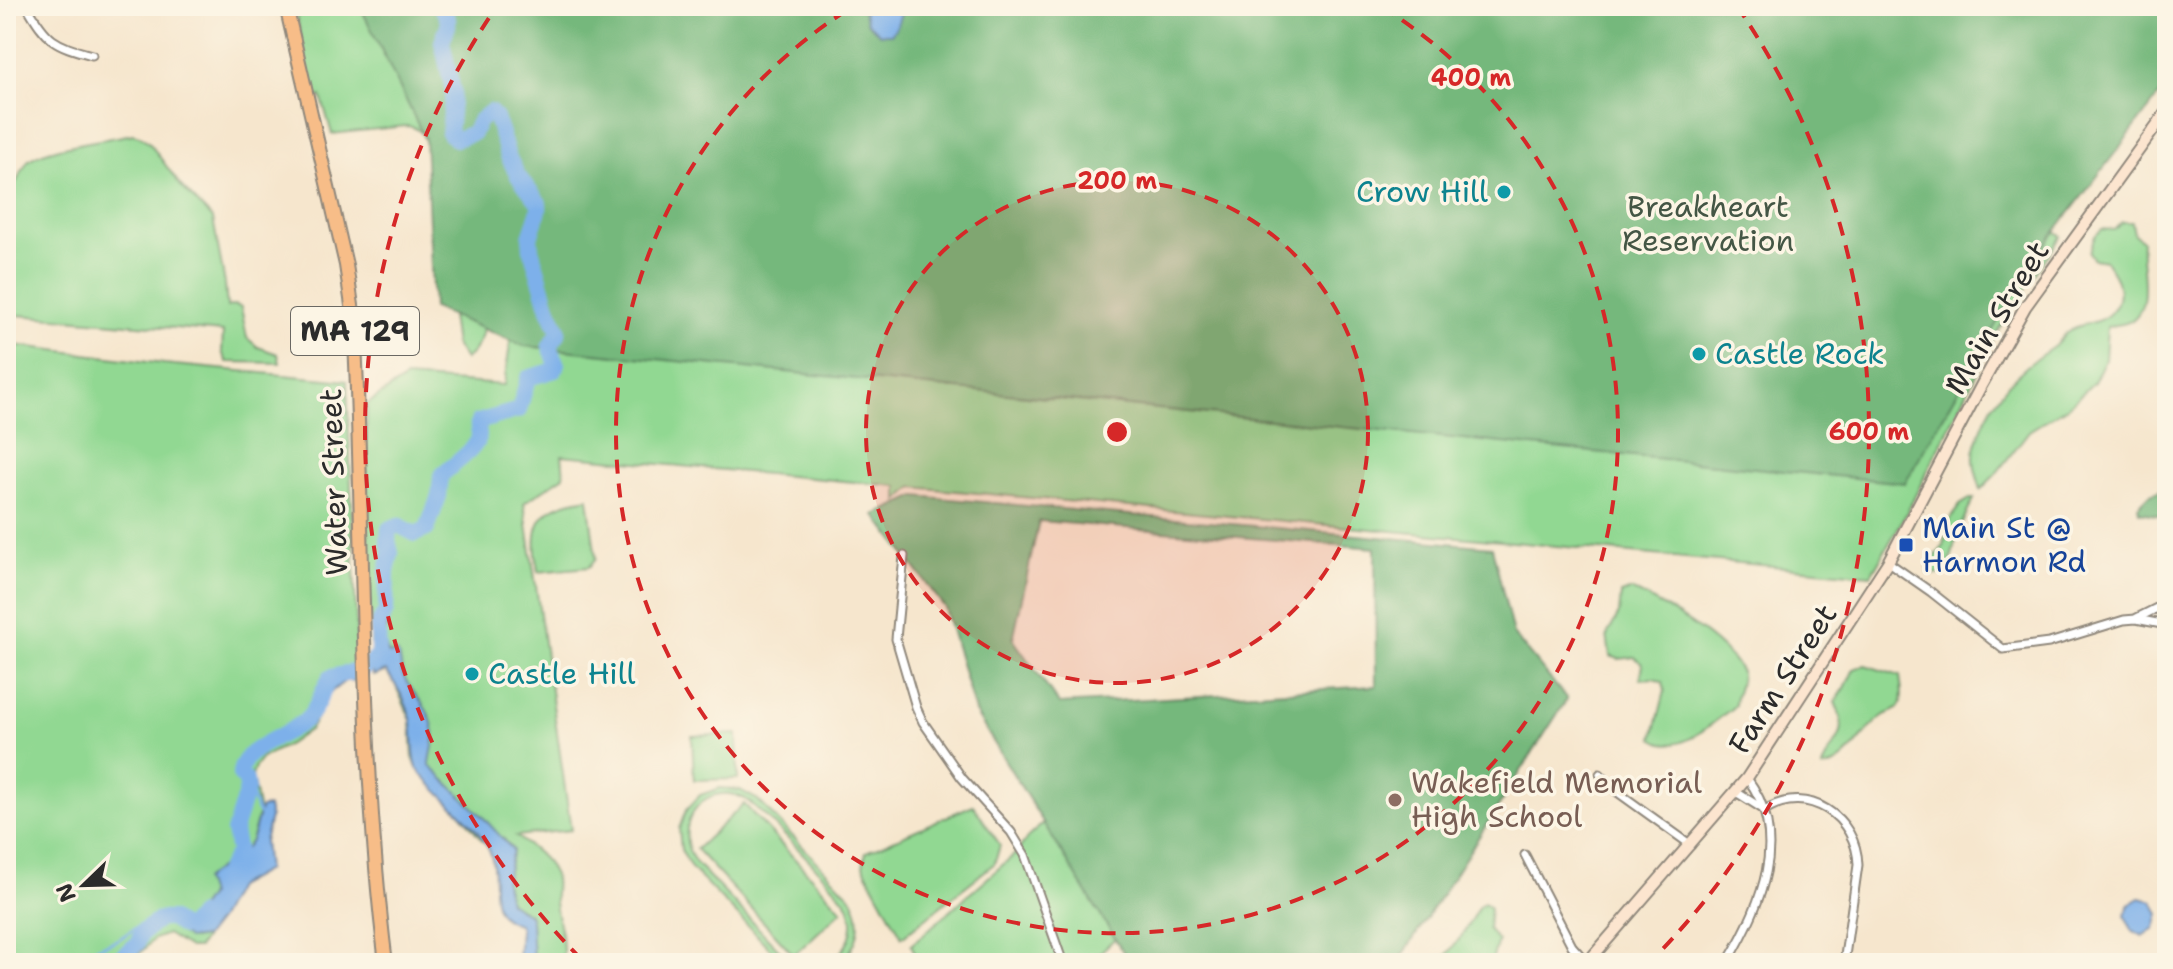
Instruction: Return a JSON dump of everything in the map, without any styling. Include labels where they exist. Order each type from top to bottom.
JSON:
[{"type":"main road","name":"Water Street","points":[[286,6],[330,192],[354,319],[372,815],[386,963]]},
{"type":"main road","name":"Main Street","points":[[1888,562],[2025,307],[2167,111]]},
{"type":"main road","name":"Farm Street","points":[[1587,963],[1747,778],[1888,562]]},
{"type":"street","points":[[27,6],[37,23],[58,46],[92,55]]},
{"type":"street","points":[[904,556],[896,639],[916,707],[937,743],[977,796],[1011,832],[1025,855],[1063,963]]},
{"type":"street","points":[[1888,562],[2004,650],[2049,643],[2111,622],[2136,619],[2167,625]]},
{"type":"street","points":[[2136,619],[2167,603]]},
{"type":"street","points":[[1600,774],[1616,791],[1691,845]]},
{"type":"street","points":[[1727,963],[1751,919],[1766,875],[1771,840],[1765,810],[1747,778]]},
{"type":"street","points":[[1736,792],[1765,810]]},
{"type":"street","points":[[1765,810],[1787,800],[1817,806],[1839,818],[1853,836],[1858,865],[1844,963]]},
{"type":"street","points":[[1525,855],[1572,946],[1587,963]]},
{"type":"green space","name":"Breakheart Reservation","points":[[294,6],[1984,6],[1909,110],[2061,236],[1998,330],[1906,514],[1871,575],[913,487],[898,501],[898,486],[562,455],[564,476],[524,503],[571,830],[516,836],[545,861],[555,878],[562,963],[533,963],[529,914],[509,902],[505,882],[513,850],[503,838],[482,840],[417,768],[413,757],[411,720],[395,684],[386,671],[373,676],[369,574],[367,404],[406,378],[504,385],[511,338],[488,301],[476,348],[465,359],[455,345],[424,137],[416,128],[406,126],[332,134],[321,96],[315,99]]},
{"type":"green space","name":"Breakheart Reservation","points":[[360,6],[862,6],[867,22],[880,34],[899,15],[903,6],[2167,6],[2167,85],[2032,262],[1905,483],[524,346],[433,308],[425,139]]},
{"type":"green space","points":[[133,134],[150,144],[181,186],[213,219],[227,307],[241,307],[247,338],[258,347],[278,354],[280,363],[227,362],[222,352],[223,332],[6,314],[6,201],[27,162],[60,148]]},
{"type":"green space","points":[[2122,222],[2132,222],[2134,234],[2142,241],[2144,286],[2141,309],[2126,323],[2107,327],[2105,359],[2094,382],[2070,405],[2029,431],[1981,489],[1975,467],[1975,448],[1986,417],[2001,394],[2019,373],[2066,333],[2104,318],[2114,309],[2119,296],[2114,274],[2105,261],[2094,259],[2089,252],[2095,236],[2102,229],[2114,230]]},
{"type":"green space","points":[[6,344],[164,364],[347,381],[358,671],[330,677],[310,729],[263,757],[255,767],[252,776],[259,813],[251,841],[193,939],[205,937],[198,948],[189,948],[167,934],[154,939],[135,958],[124,963],[6,963]]},
{"type":"green space","points":[[2167,488],[2167,517],[2139,512],[2138,506],[2150,494]]},
{"type":"green space","points":[[916,496],[1492,547],[1513,634],[1567,699],[1398,963],[1130,963],[975,712],[945,608],[875,515]],"holes":[[[1039,521],[1375,548],[1376,686],[1059,704],[1013,639]]]},
{"type":"green space","points":[[588,498],[596,559],[589,567],[538,572],[536,541],[541,520],[557,506]]},
{"type":"green space","points":[[1974,499],[1957,533],[1950,565],[1943,574],[1928,573],[1928,565],[1944,546],[1948,524],[1960,505]]},
{"type":"green space","points":[[1632,590],[1676,614],[1707,636],[1733,660],[1741,672],[1735,705],[1705,730],[1684,741],[1673,744],[1653,738],[1665,691],[1663,682],[1654,678],[1640,679],[1643,665],[1635,657],[1619,659],[1610,656],[1607,635],[1619,614],[1621,594]]},
{"type":"green space","points":[[1865,665],[1900,676],[1901,704],[1875,722],[1840,761],[1822,768],[1841,733],[1842,725],[1835,702],[1854,669]]},
{"type":"green space","points":[[1183,701],[1146,909],[1089,963],[920,963],[911,945]]},
{"type":"green space","points":[[737,734],[738,779],[694,780],[692,736]]},
{"type":"green space","points":[[720,788],[740,790],[758,800],[852,898],[858,915],[858,933],[852,949],[839,963],[825,963],[840,953],[849,939],[852,923],[848,905],[797,848],[743,798],[728,794],[714,795],[703,801],[688,822],[686,836],[689,850],[696,863],[784,955],[799,963],[785,963],[780,959],[691,868],[681,850],[679,829],[686,810],[700,795]]},
{"type":"green space","points":[[744,804],[842,910],[794,955],[696,849]]},
{"type":"green space","points":[[973,805],[1000,845],[995,863],[902,937],[863,866],[866,852]]},
{"type":"green space","points":[[1484,903],[1490,908],[1488,929],[1498,941],[1491,963],[1440,963],[1461,937],[1479,906]]},
{"type":"water","points":[[862,6],[903,6],[891,34],[880,34],[867,22]]},
{"type":"water","points":[[389,587],[391,605],[386,648],[389,654],[397,653],[404,677],[433,725],[430,766],[513,850],[505,882],[509,902],[529,915],[531,920],[533,963],[518,963],[520,927],[500,913],[496,904],[493,862],[484,841],[417,768],[412,724],[405,703],[386,671],[373,676],[373,664],[382,651],[377,618],[388,597]]},
{"type":"water","points":[[358,665],[358,677],[354,681],[345,681],[322,699],[319,689],[323,685],[342,671]]},
{"type":"water","points":[[268,807],[270,818],[264,841],[267,870],[236,887],[219,919],[205,937],[187,939],[182,934],[209,895],[204,880],[245,849],[261,808]]},
{"type":"water","points":[[2140,898],[2153,901],[2159,914],[2155,928],[2143,936],[2132,930],[2125,916],[2129,905]]},
{"type":"waterway","points":[[225,874],[238,852],[234,831],[247,789],[246,780],[240,775],[242,765],[256,749],[305,720],[331,677],[362,670],[379,656],[378,625],[386,611],[391,553],[389,529],[398,525],[415,534],[427,529],[439,496],[441,476],[474,446],[479,436],[478,422],[519,410],[528,378],[555,370],[557,365],[550,346],[558,329],[531,249],[530,237],[539,203],[518,176],[496,118],[490,112],[479,121],[473,133],[456,139],[449,134],[453,91],[442,42],[448,19],[441,6]]},
{"type":"waterway","points":[[259,814],[243,775],[248,765],[262,750],[307,722],[324,695]]},
{"type":"waterway","points":[[85,963],[92,950],[119,939],[155,915],[167,916],[174,927],[187,930]]},
{"type":"waterway","points":[[113,963],[137,944],[141,934],[160,919],[170,919],[183,927],[189,926],[201,915]]},
{"type":"place","name":"Crow Hill","points":[[1504,192]]},
{"type":"place","name":"Castle Rock","points":[[1699,354]]},
{"type":"place","name":"Main St @ Harmon Rd","points":[[1906,545]]},
{"type":"place","name":"Castle Hill","points":[[472,674]]},
{"type":"place","name":"Wakefield Memorial High School","points":[[1395,800]]}]
